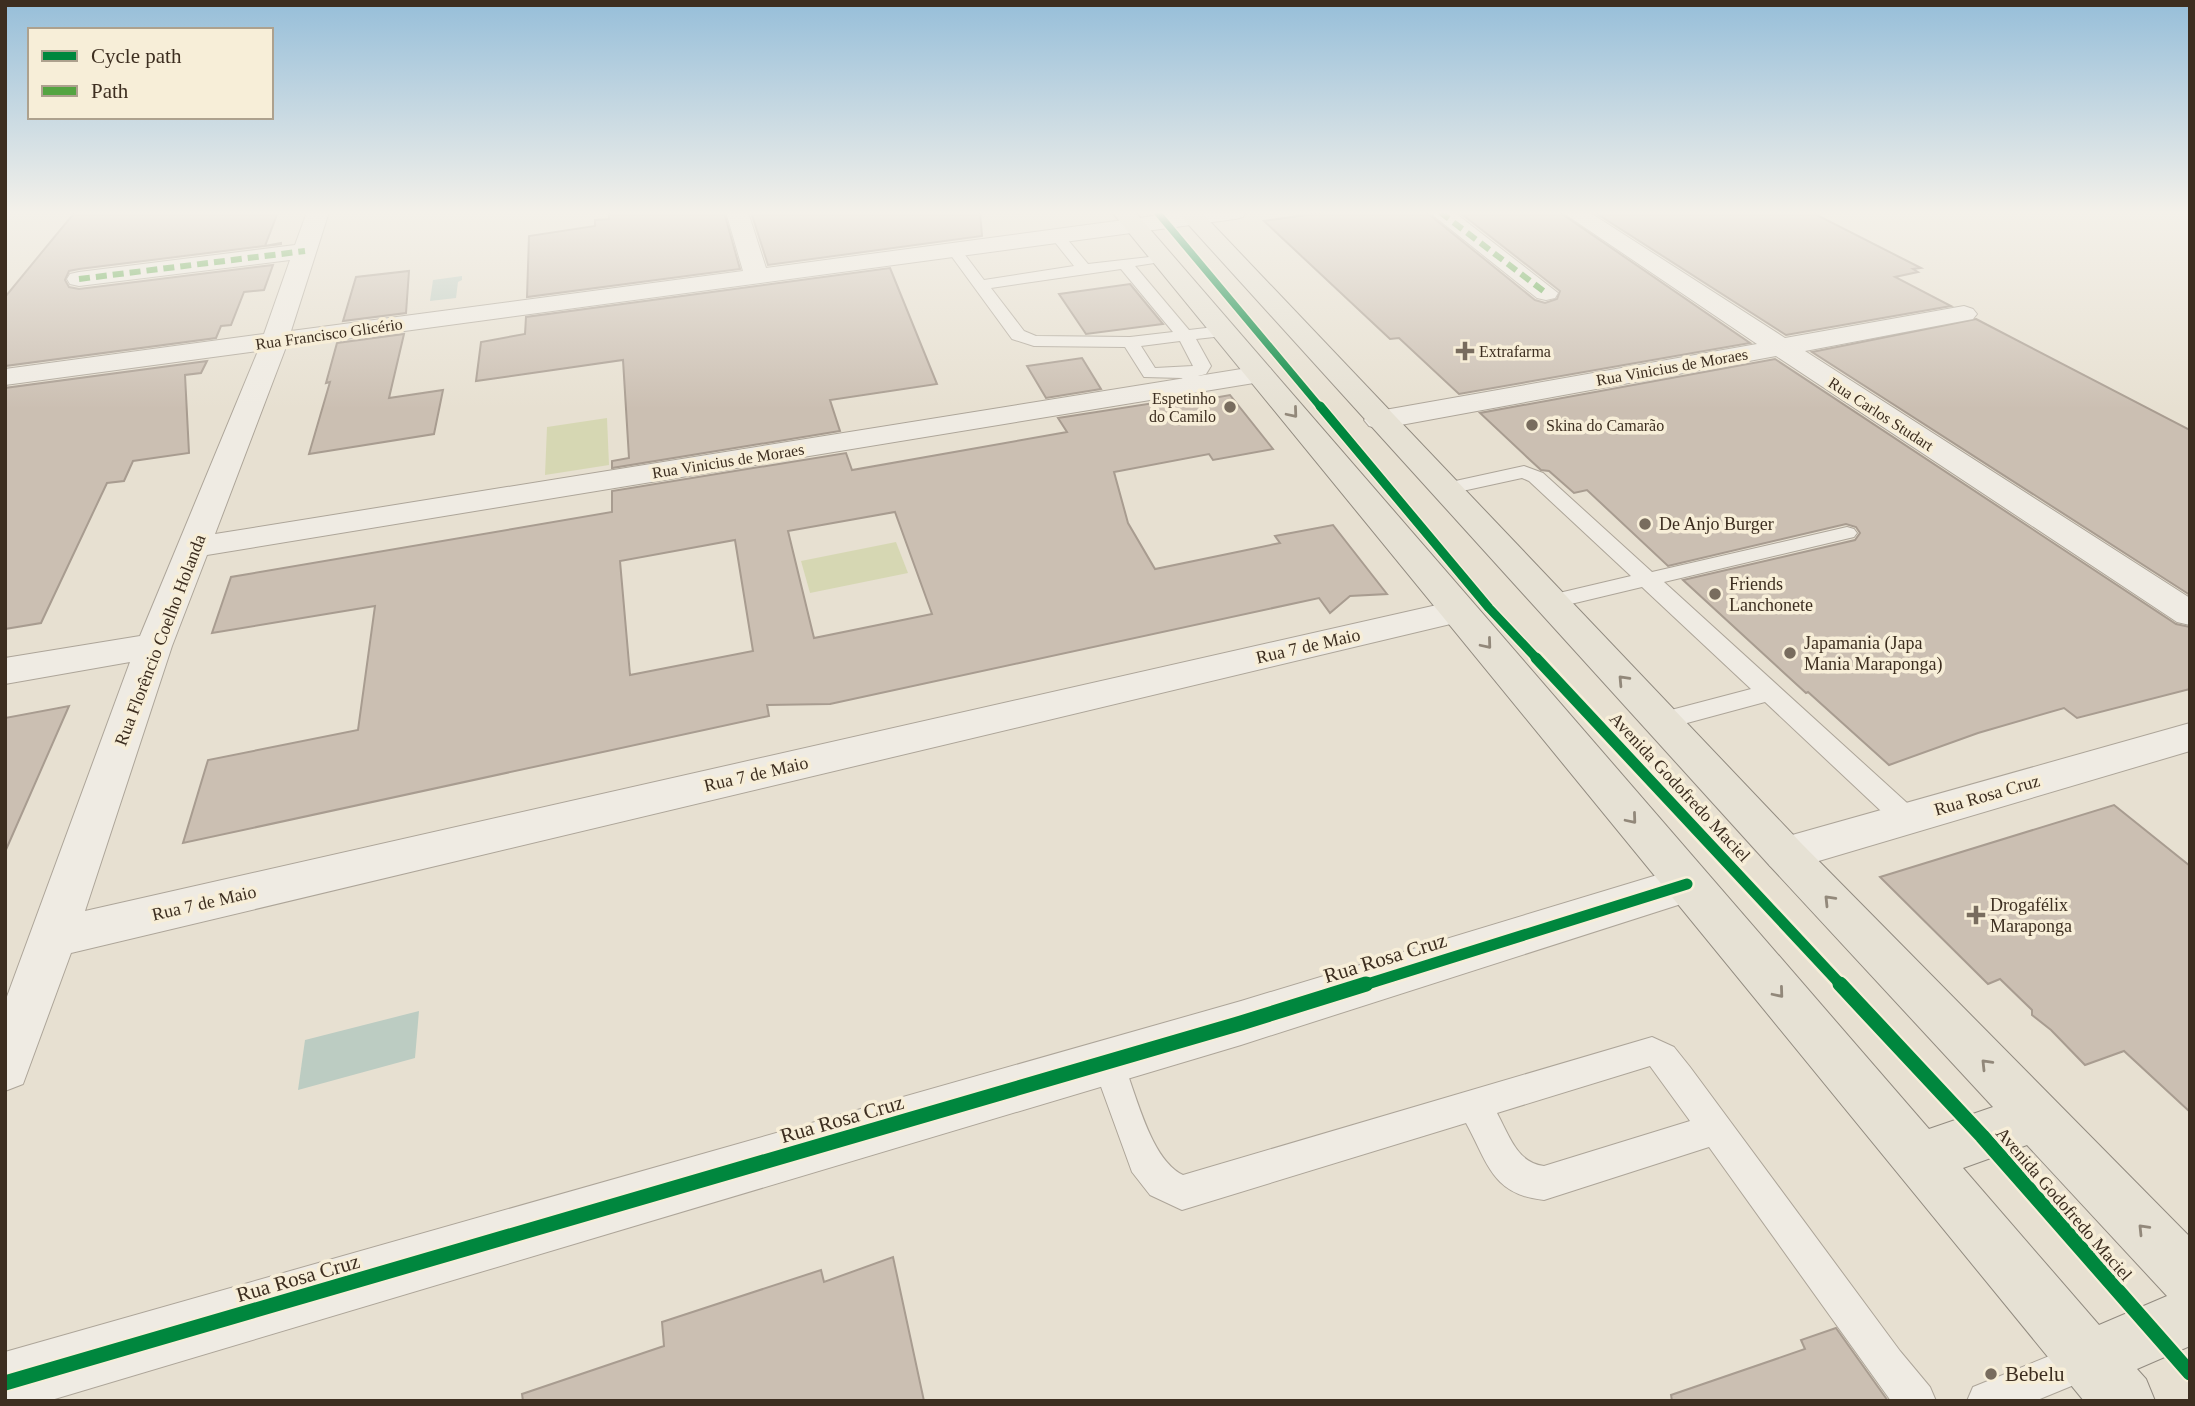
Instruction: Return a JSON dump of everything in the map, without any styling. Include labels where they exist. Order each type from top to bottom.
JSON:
[{"type":"main road","points":[[1164,278],[1205,334],[1260,374],[2107,1380],[2190,1316]]},
{"type":"main road","name":"Avenida Godofredo Maciel","points":[[1248,278],[1785,854],[2190,1278]]},
{"type":"main road","points":[[1919,1159],[2036,1117]]},
{"type":"street","points":[[79,279],[90,278]]},
{"type":"street","name":"Rua Florêncio Coelho Holanda","points":[[5,1068],[154,646],[275,341],[296,278]]},
{"type":"street","name":"Rua Francisco Glicério","points":[[5,377],[737,278]]},
{"type":"street","points":[[1526,278],[1546,293]]},
{"type":"street","name":"Rua Carlos Studart","points":[[1672,278],[2190,614]]},
{"type":"street","name":"Rua Vinicius de Moraes","points":[[1379,420],[1964,314]]},
{"type":"street","name":"Rua Vinicius de Moraes","points":[[195,548],[1191,379],[1260,374]]},
{"type":"street","name":"Rua 7 de Maio","points":[[53,938],[1459,611]]},
{"type":"street","points":[[5,671],[154,646]]},
{"type":"street","name":"Rua Rosa Cruz","points":[[1785,854],[2190,737]]},
{"type":"street","name":"Rua Rosa Cruz","points":[[5,1383],[1108,1062],[1687,884]]},
{"type":"lane","points":[[974,278],[1023,338],[1130,342],[1205,334],[1202,366],[1191,379],[1150,373],[1130,342]]},
{"type":"lane","points":[[979,285],[1031,278]]},
{"type":"lane","points":[[1444,489],[1524,472],[1530,474],[1907,819]]},
{"type":"lane","points":[[1550,602],[1847,533]]},
{"type":"lane","points":[[1661,721],[1770,692]]},
{"type":"lane","points":[[1108,1062],[1144,1160],[1161,1184],[1182,1193],[1652,1051],[1663,1057],[1886,1365],[1916,1401]]},
{"type":"lane","points":[[1474,1105],[1511,1171],[1524,1181],[1544,1184],[1716,1129]]},
{"type":"lane","points":[[1987,1401],[2107,1380]]},
{"type":"green space","points":[[607,418],[609,465],[545,475],[547,427]]},
{"type":"green space","points":[[896,542],[908,573],[810,593],[801,561]]},
{"type":"shaded area","points":[[462,278],[458,282],[456,298],[430,301],[433,280]]},
{"type":"shaded area","points":[[419,1011],[415,1058],[298,1090],[305,1040]]},
{"type":"building","points":[[21,278],[66,278],[69,287],[79,289],[171,278],[268,278],[264,290],[244,292],[231,325],[221,326],[216,338],[5,366],[5,297]]},
{"type":"building","points":[[356,278],[409,278],[406,313],[343,321]]},
{"type":"building","points":[[528,278],[674,278],[527,297]]},
{"type":"building","points":[[819,278],[894,278],[937,384],[830,400],[840,431],[612,468],[612,461],[629,458],[623,360],[476,381],[481,342],[525,334],[526,317]]},
{"type":"building","points":[[1324,278],[1507,278],[1535,300],[1545,303],[1557,299],[1560,291],[1543,278],[1655,278],[1750,343],[1459,394],[1399,338],[1390,339]]},
{"type":"building","points":[[1696,278],[1896,278],[1951,306],[1786,335]]},
{"type":"building","points":[[1130,284],[1163,324],[1086,334],[1059,294]]},
{"type":"building","points":[[1976,319],[2190,430],[2190,595],[1812,352]]},
{"type":"building","points":[[404,334],[389,398],[443,390],[434,434],[309,454],[330,382],[326,383],[337,343]]},
{"type":"building","points":[[1082,358],[1101,389],[1046,398],[1027,366]]},
{"type":"building","points":[[1775,359],[2176,624],[2190,627],[2190,689],[2077,718],[2064,708],[1978,733],[1889,765],[1683,580],[1855,540],[1860,533],[1856,527],[1846,524],[1668,566],[1587,490],[1574,493],[1549,471],[1541,470],[1480,413]]},
{"type":"building","points":[[207,361],[201,373],[185,375],[189,453],[133,461],[124,481],[107,483],[41,623],[5,629],[5,388]]},
{"type":"building","points":[[1205,395],[1208,399],[1230,395],[1273,449],[1213,460],[1209,454],[1114,472],[1128,523],[1155,569],[1280,543],[1275,536],[1333,525],[1387,594],[1350,596],[1330,613],[1319,598],[830,704],[767,705],[769,716],[183,843],[208,760],[358,730],[375,606],[212,633],[231,577],[612,512],[612,491],[846,453],[852,470],[1067,432],[1058,418]],"holes":[[[895,512],[932,614],[814,638],[788,531]],[[735,540],[753,651],[630,675],[620,561]]]},
{"type":"building","points":[[69,706],[5,852],[5,718]]},
{"type":"building","points":[[2114,805],[2190,866],[2190,1112],[2124,1051],[2085,1065],[2051,1030],[2032,1015],[2032,1010],[2000,979],[1988,984],[1880,877]]},
{"type":"building","points":[[893,1257],[924,1401],[523,1401],[522,1394],[664,1346],[662,1322],[821,1270],[824,1282]]},
{"type":"building","points":[[1836,1328],[1888,1401],[1672,1401],[1671,1395],[1805,1349],[1801,1340]]},
{"type":"marked path","points":[[79,279],[90,278]]},
{"type":"marked path","points":[[1526,278],[1546,293]]},
{"type":"cycle path","points":[[1212,278],[1489,608],[1982,1136],[2190,1373]]},
{"type":"cycle path","points":[[5,1383],[1241,1023],[1687,884]]},
{"type":"place","name":"Extrafarma","points":[[1465,351]]},
{"type":"place","name":"Espetinho do Camilo","points":[[1230,407]]},
{"type":"place","name":"Skina do Camarão","points":[[1532,425]]},
{"type":"place","name":"De Anjo Burger","points":[[1645,524]]},
{"type":"place","name":"Friends Lanchonete","points":[[1715,594]]},
{"type":"place","name":"Japamania (Japa Mania Maraponga)","points":[[1790,653]]},
{"type":"place","name":"Drogafélix Maraponga","points":[[1976,915]]},
{"type":"place","name":"Bebelu","points":[[1991,1374]]}]
